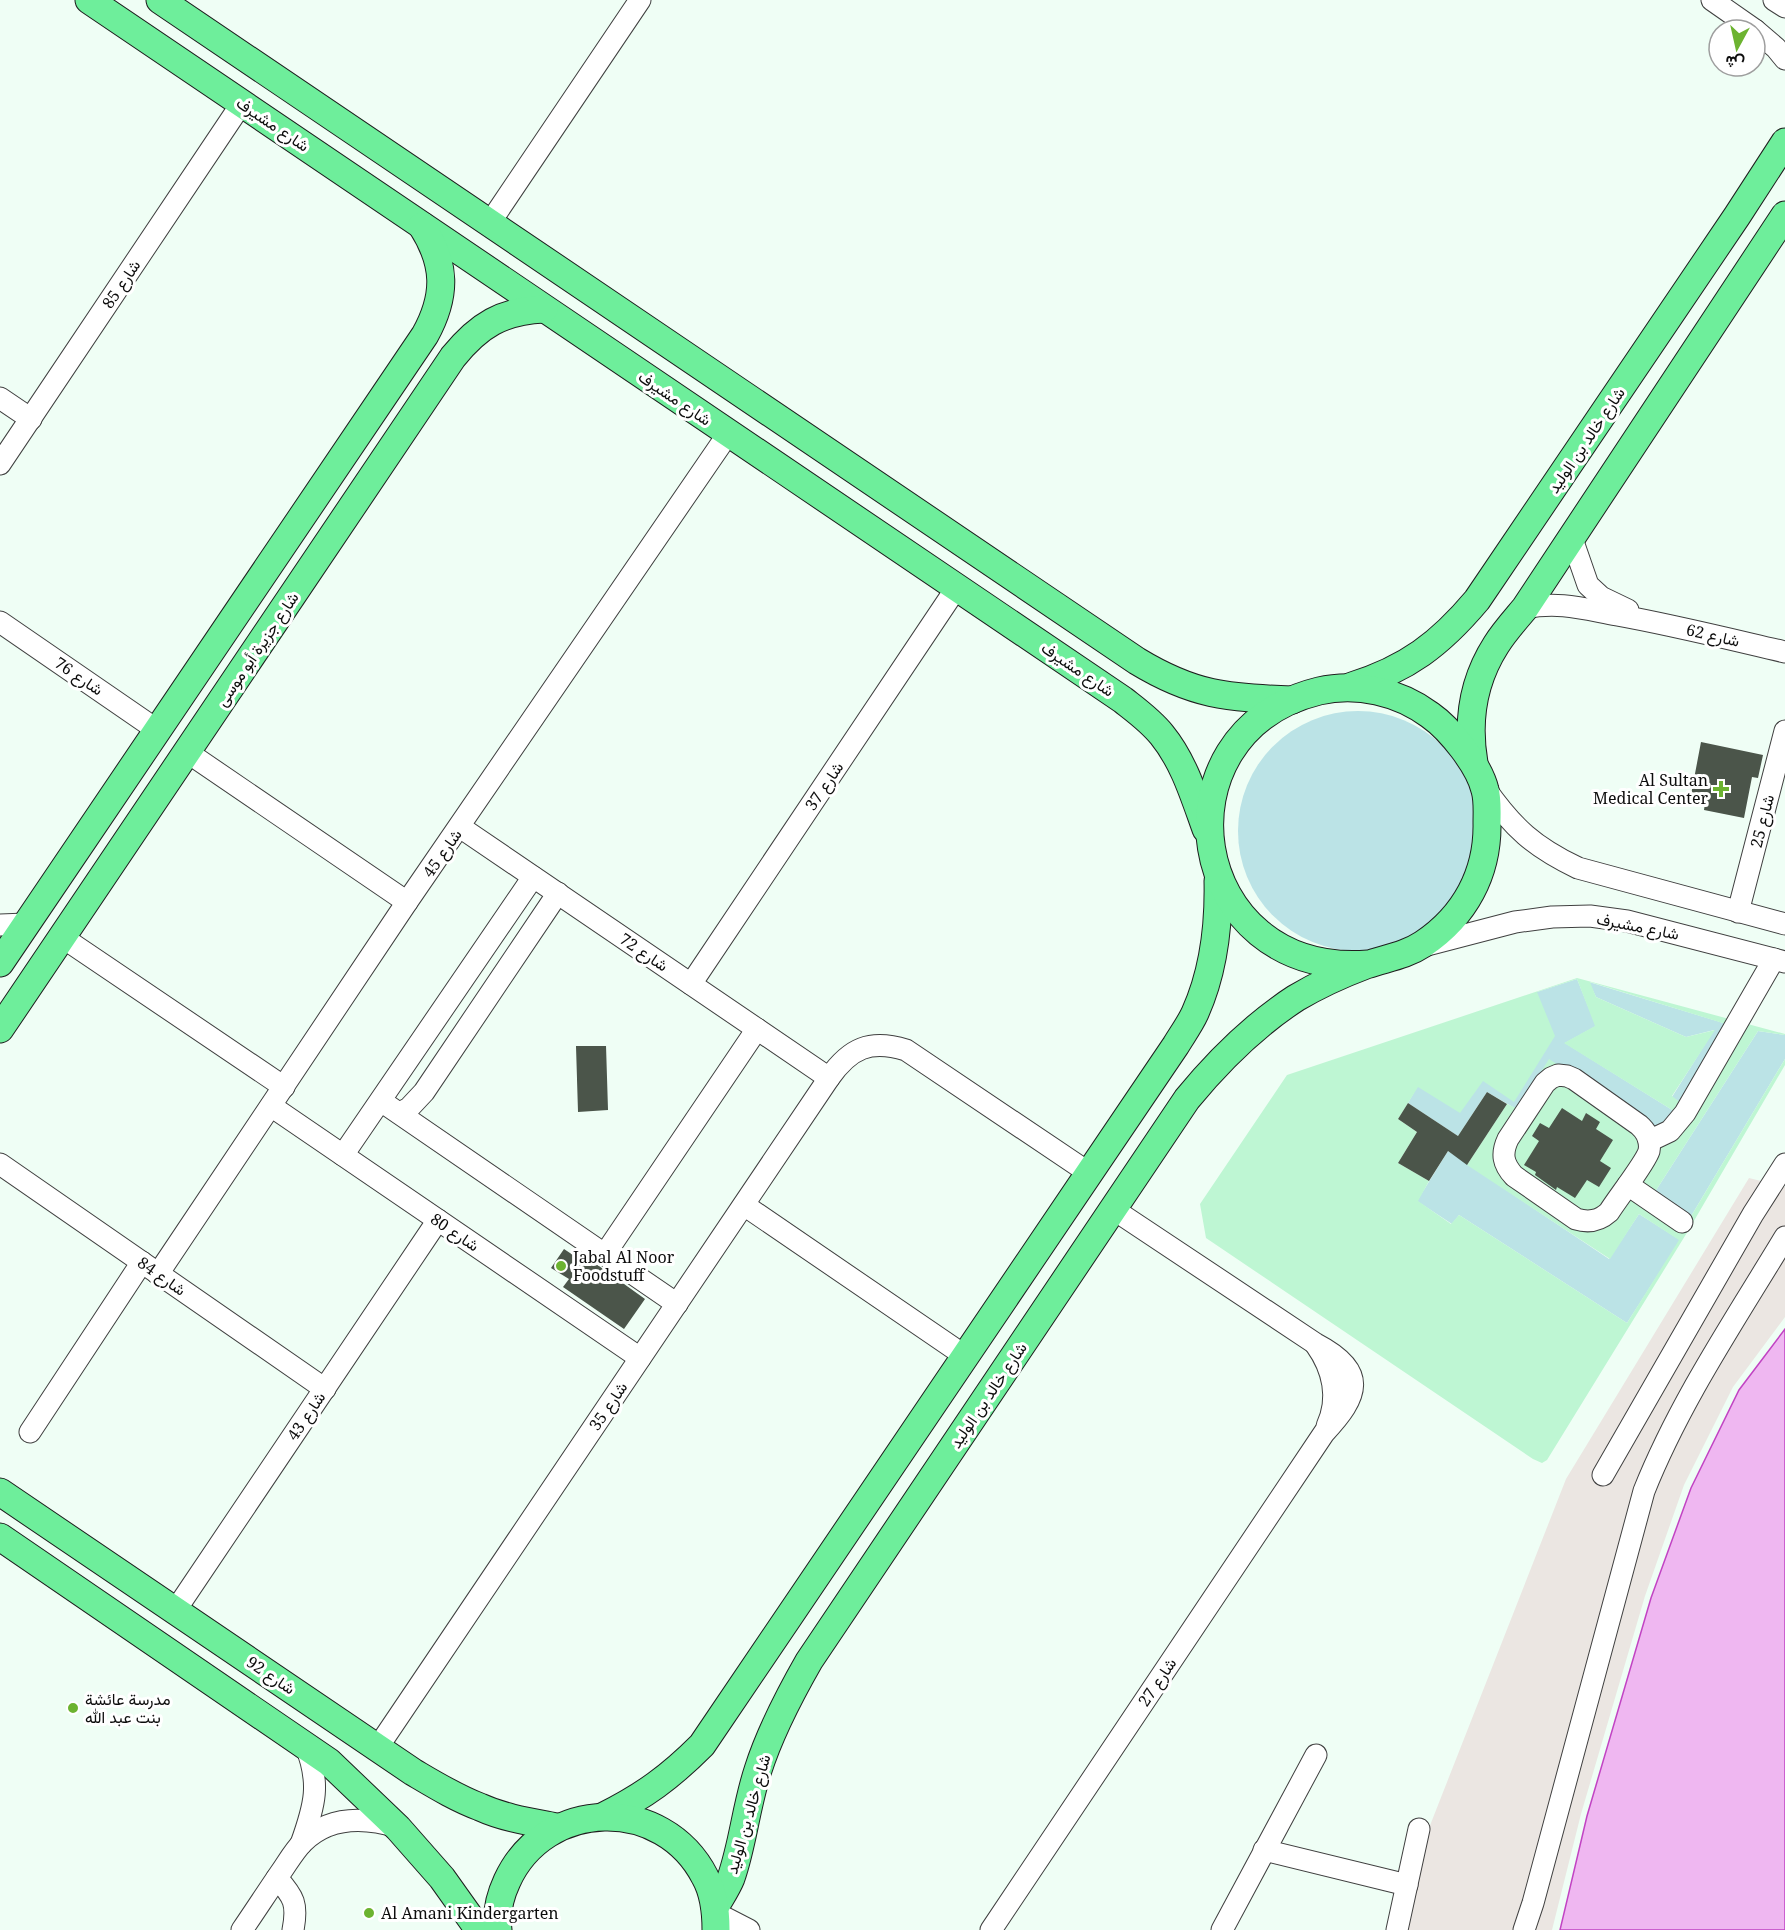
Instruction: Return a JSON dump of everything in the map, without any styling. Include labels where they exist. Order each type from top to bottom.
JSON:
[{"type":"main road","name":"شارع مشيرف","points":[[89,0],[1144,716],[1162,734],[1176,755],[1188,778],[1210,838]]},
{"type":"main road","points":[[160,0],[1137,661],[1162,676],[1190,688],[1220,696],[1292,700]]},
{"type":"main road","points":[[232,97],[245,58]]},
{"type":"main road","name":"شارع خالد بن الوليد","points":[[1342,688],[1374,679],[1404,665],[1431,647],[1456,625],[1477,600],[1785,142]]},
{"type":"main road","points":[[1480,778],[1462,747],[1448,729],[1430,714],[1410,702],[1365,689],[1342,688],[1325,690],[1292,700],[1270,712],[1251,728],[1235,746],[1223,767],[1214,790],[1210,814],[1210,838],[1218,877],[1239,913],[1253,928],[1278,946],[1306,959],[1327,964],[1348,966],[1395,958],[1420,946],[1453,919],[1473,890],[1483,866],[1488,841],[1480,778],[1470,742],[1471,716],[1484,667],[1497,644],[1525,608],[1785,215]]},
{"type":"main road","points":[[1737,216],[1768,239]]},
{"type":"main road","points":[[0,963],[13,925],[158,730],[425,335],[440,299],[441,279],[439,260],[432,242],[421,225]]},
{"type":"main road","name":"شارع جزيرة أبو موسى","points":[[0,1029],[453,357],[466,340],[502,316],[523,310],[544,309]]},
{"type":"main road","points":[[317,495],[347,514]]},
{"type":"main road","points":[[604,1816],[657,1786],[681,1767],[702,1745],[1176,1045],[1194,1015],[1207,982],[1216,948],[1219,913],[1218,877]]},
{"type":"main road","name":"شارع خالد بن الوليد","points":[[716,1917],[738,1853],[746,1811],[758,1769],[778,1719],[803,1671],[876,1558],[1186,1099],[1210,1070],[1238,1042],[1267,1018],[1299,997],[1368,964]]},
{"type":"main road","name":"شارع 92","points":[[0,1492],[413,1772],[446,1792],[482,1808],[519,1820],[557,1827]]},
{"type":"main road","points":[[0,1537],[329,1762],[398,1828],[442,1878],[479,1930]]},
{"type":"main road","points":[[498,1930],[501,1894],[514,1867],[532,1844],[557,1827],[580,1819],[604,1816],[635,1820],[654,1828],[663,1832],[687,1851],[705,1877],[716,1917]]},
{"type":"street","points":[[489,224],[640,0]]},
{"type":"street","points":[[1712,0],[1738,18]]},
{"type":"street","points":[[1774,0],[1785,7]]},
{"type":"street","points":[[1767,40],[1785,59]]},
{"type":"street","name":"شارع 85","points":[[0,464],[232,97]]},
{"type":"street","points":[[0,398],[30,418]]},
{"type":"street","name":"شارع 45","points":[[30,1432],[271,1106],[407,902],[728,434]]},
{"type":"street","name":"شارع 62","points":[[1572,536],[1588,585],[1601,597],[1641,618]]},
{"type":"street","name":"شارع 37","points":[[691,984],[957,587]]},
{"type":"street","name":"شارع 62","points":[[1525,608],[1545,604],[1560,605],[1641,618],[1785,652]]},
{"type":"street","name":"شارع 76","points":[[0,622],[158,730]]},
{"type":"street","name":"شارع 25","points":[[1738,912],[1785,731]]},
{"type":"street","points":[[187,752],[407,902]]},
{"type":"street","points":[[1480,778],[1503,814],[1525,836],[1550,854],[1578,868],[1785,924]]},
{"type":"street","name":"شارع 72","points":[[460,827],[757,1029],[833,1072]]},
{"type":"street","points":[[343,1155],[533,877]]},
{"type":"street","points":[[399,1113],[418,1101],[558,893]]},
{"type":"street","name":"شارع مشيرف","points":[[1420,946],[1515,922],[1552,917],[1590,916],[1627,921],[1779,960]]},
{"type":"street","points":[[62,937],[284,1087]]},
{"type":"street","points":[[1649,1141],[1660,1137],[1678,1123],[1779,960]]},
{"type":"street","points":[[605,1254],[757,1029]]},
{"type":"street","points":[[833,1072],[845,1047],[854,1038],[866,1032],[879,1031],[892,1034],[917,1056],[1089,1173]]},
{"type":"street","name":"شارع 35","points":[[378,1747],[833,1072]]},
{"type":"street","points":[[1558,1075],[1574,1079],[1644,1129],[1649,1141],[1648,1154],[1628,1185],[1609,1212],[1594,1221],[1584,1222],[1576,1219],[1514,1176],[1503,1159],[1508,1139],[1545,1083],[1558,1075]]},
{"type":"street","points":[[381,1101],[677,1304]]},
{"type":"street","name":"شارع 80","points":[[271,1106],[640,1358]]},
{"type":"street","name":"شارع 84","points":[[0,1164],[324,1389]]},
{"type":"street","points":[[1603,1475],[1753,1214],[1785,1164]]},
{"type":"street","points":[[1628,1185],[1682,1222]]},
{"type":"street","points":[[744,1204],[965,1356]]},
{"type":"street","name":"شارع 27","points":[[991,1930],[1324,1433],[1348,1405],[1353,1390],[1351,1375],[1344,1362],[1332,1352],[1316,1344],[1113,1209]]},
{"type":"street","name":"شارع 43","points":[[175,1611],[438,1220]]},
{"type":"street","points":[[1524,1930],[1644,1491],[1660,1450],[1680,1410],[1785,1237]]},
{"type":"street","points":[[301,1844],[314,1804],[315,1783],[312,1762],[305,1744]]},
{"type":"street","points":[[1222,1930],[1316,1755]]},
{"type":"street","points":[[242,1930],[301,1844],[315,1831],[335,1823],[356,1820],[378,1821],[398,1828]]},
{"type":"street","points":[[1396,1930],[1419,1829]]},
{"type":"street","points":[[1264,1850],[1407,1885]]},
{"type":"street","points":[[277,1878],[291,1894],[295,1906],[293,1930]]},
{"type":"street","points":[[716,1917],[749,1930]]},
{"type":"shaded area","points":[[1346,711],[1370,711],[1393,716],[1415,725],[1443,746],[1458,764],[1469,785],[1476,808],[1478,831],[1476,854],[1469,877],[1458,898],[1443,916],[1415,937],[1393,946],[1370,951],[1346,951],[1323,946],[1301,937],[1282,924],[1265,907],[1252,888],[1243,866],[1238,843],[1238,819],[1243,796],[1252,774],[1265,755],[1282,738],[1301,725],[1323,716]]},
{"type":"shaded area","points":[[1577,979],[1596,1026],[1565,1043],[1677,1113],[1662,1133],[1518,1110],[1487,1092],[1458,1136],[1408,1103],[1417,1087],[1537,992]]},
{"type":"shaded area","points":[[1589,982],[1730,1025],[1681,1103],[1672,1097],[1714,1030],[1686,1037],[1596,997]]},
{"type":"shaded area","points":[[1758,1031],[1785,1035],[1785,1059],[1687,1223],[1653,1195]]},
{"type":"shaded area","points":[[1448,1151],[1609,1259],[1639,1214],[1680,1240],[1627,1323],[1459,1215],[1452,1224],[1417,1201]]},
{"type":"shaded area","points":[[1749,1178],[1785,1187],[1785,1317],[1733,1387],[1684,1485],[1645,1596],[1581,1814],[1552,1930],[1405,1930],[1429,1828],[1566,1479]]},
{"type":"shaded area","points":[[1785,1329],[1785,1930],[1560,1930],[1587,1816],[1651,1598],[1691,1488],[1739,1390]]},
{"type":"sand","points":[[1577,978],[1785,1034],[1758,1031],[1653,1195],[1687,1223],[1785,1059],[1785,1065],[1688,1231],[1547,1460],[1542,1463],[1206,1238],[1200,1204],[1287,1075]],"holes":[[[1577,979],[1595,1026],[1564,1043],[1677,1113],[1662,1132],[1549,1059],[1518,1109],[1507,1104],[1467,1165],[1610,1259],[1639,1214],[1679,1240],[1627,1323],[1459,1215],[1451,1224],[1418,1201],[1429,1181],[1398,1163],[1417,1132],[1398,1119],[1418,1087],[1460,1113],[1483,1081],[1514,1102],[1555,1036],[1537,992]],[[1590,982],[1729,1025],[1681,1103],[1672,1096],[1715,1030],[1686,1037],[1596,997]]]},
{"type":"building","name":"Al Sultan Medical Center","points":[[1701,742],[1763,755],[1758,778],[1752,777],[1744,818],[1704,810],[1705,803],[1690,800]]},
{"type":"building","points":[[576,1046],[606,1046],[608,1110],[578,1112]]},
{"type":"building","points":[[1487,1092],[1507,1104],[1467,1165],[1448,1151],[1429,1181],[1398,1163],[1417,1132],[1398,1119],[1408,1103],[1458,1136]]},
{"type":"building","points":[[1562,1108],[1582,1121],[1586,1113],[1600,1122],[1596,1129],[1613,1140],[1600,1161],[1611,1168],[1599,1187],[1587,1180],[1575,1198],[1557,1187],[1556,1190],[1535,1175],[1536,1172],[1524,1165],[1539,1141],[1532,1136],[1540,1123],[1549,1128]]},
{"type":"building","points":[[564,1249],[582,1261],[585,1256],[645,1299],[624,1329],[563,1287],[569,1279],[551,1268]]},
{"type":"place","name":"Al Sultan Medical Center","points":[[1721,789]]},
{"type":"place","name":"Jabal Al Noor Foodstuff","points":[[561,1266]]},
{"type":"place","name":"مدرسة عائشة بنت عبد الله","points":[[73,1708]]},
{"type":"place","name":"Al Amani Kindergarten","points":[[369,1913]]}]
